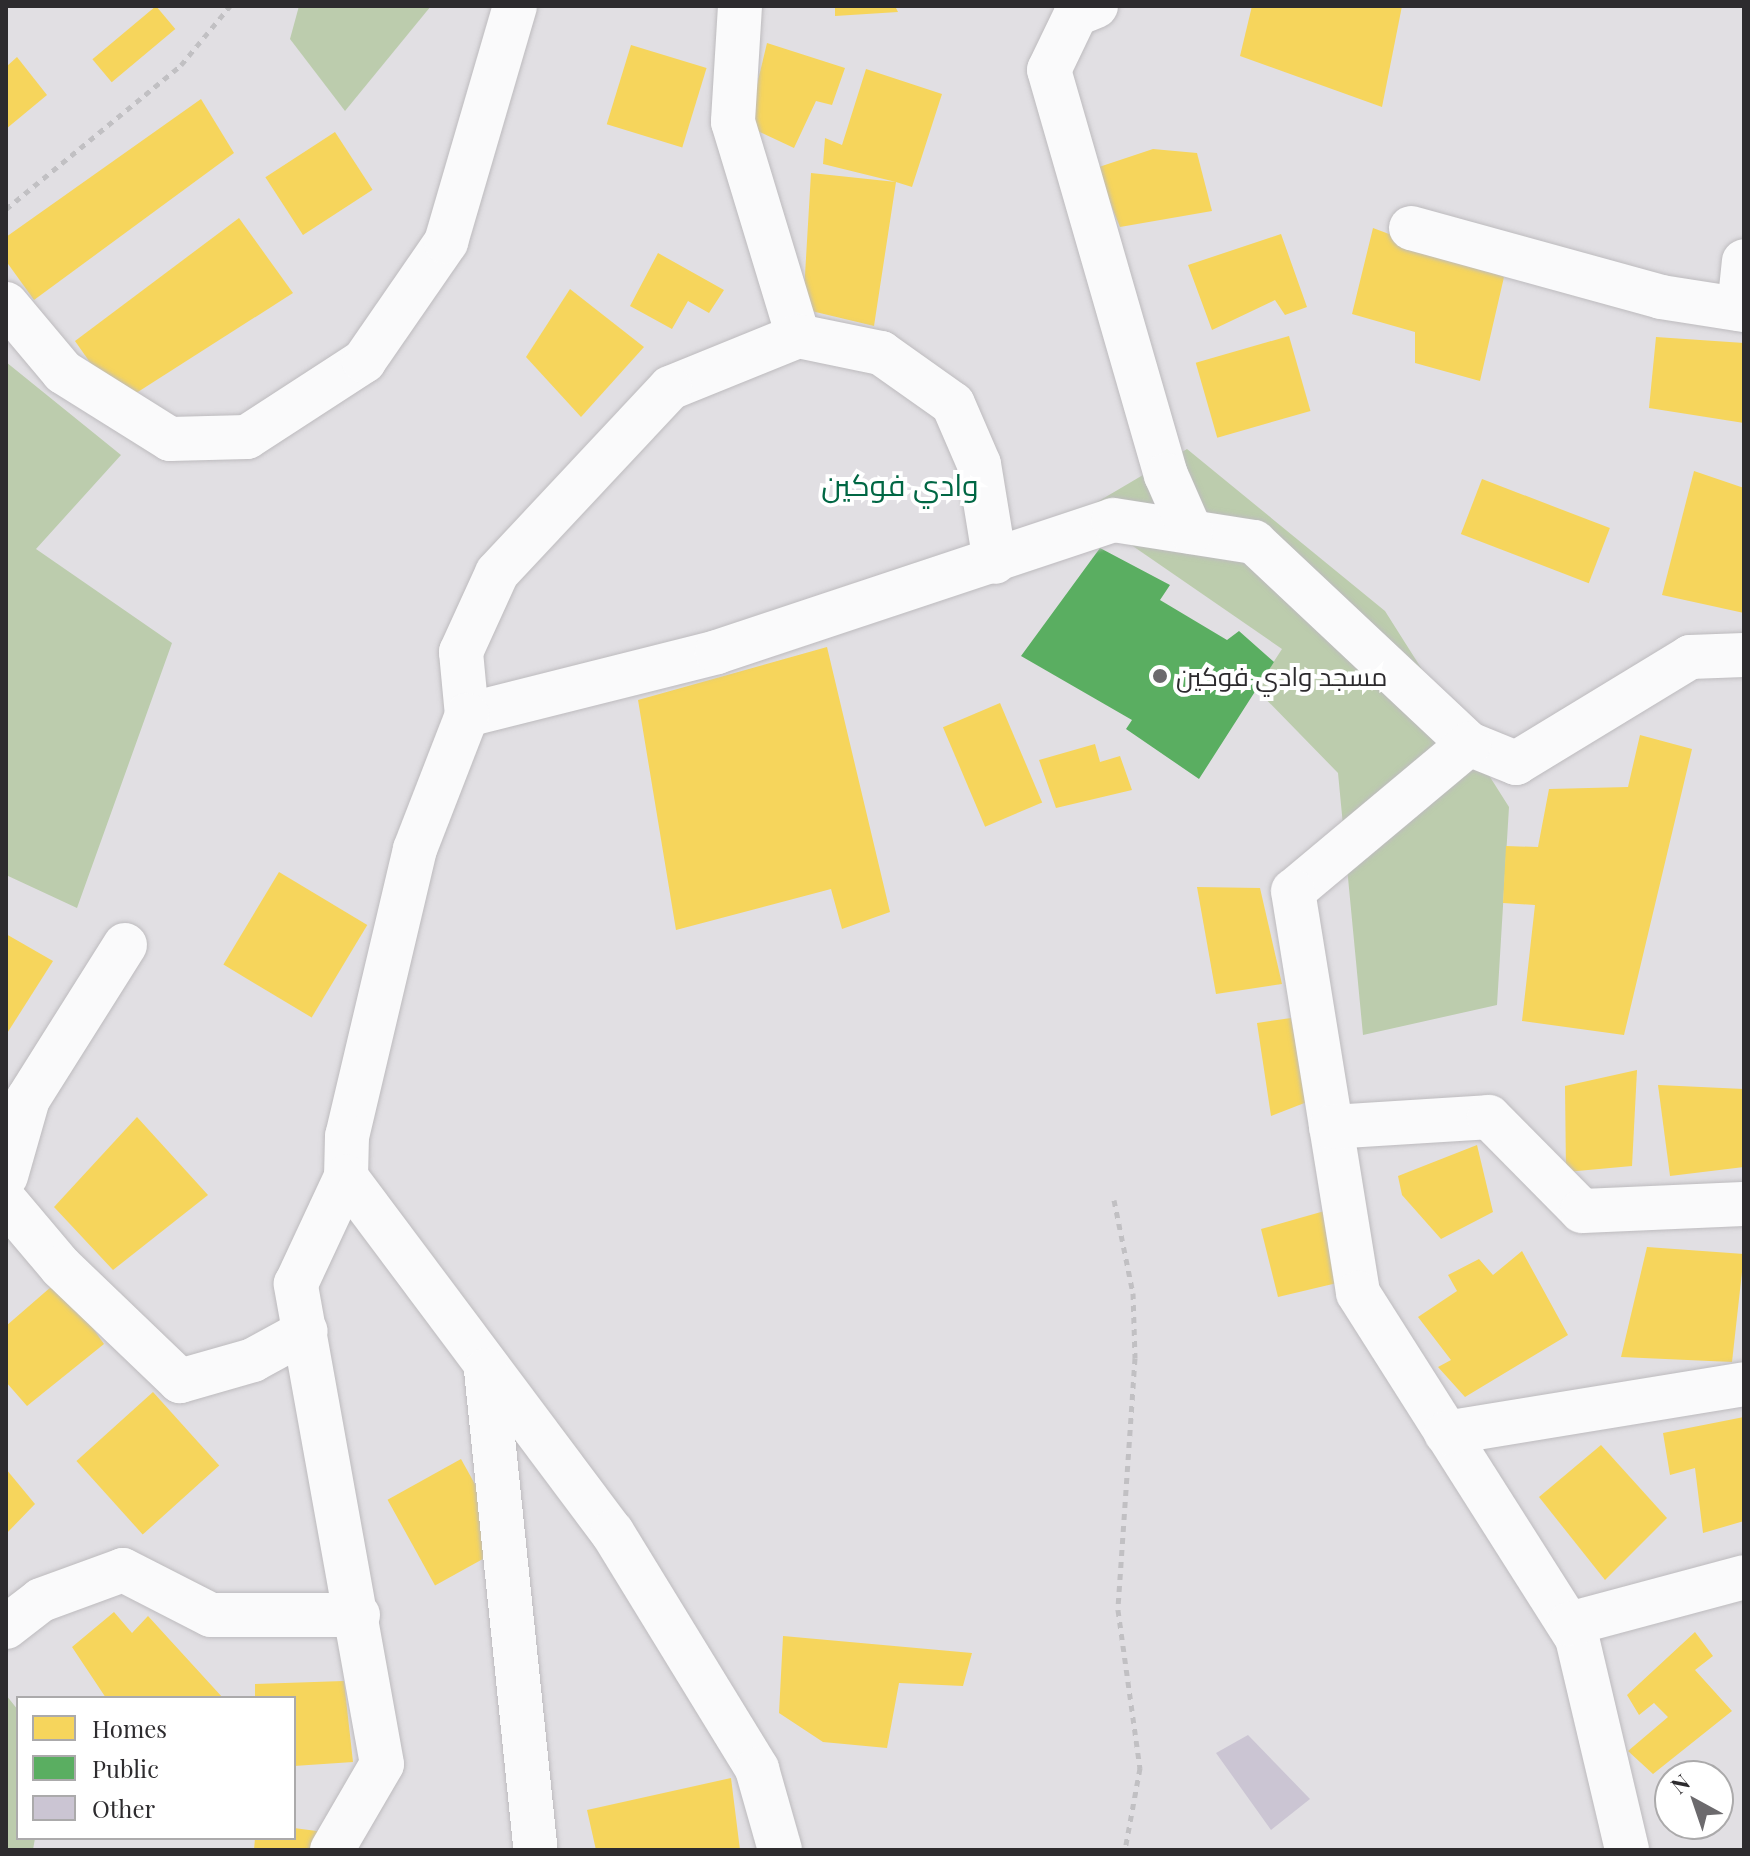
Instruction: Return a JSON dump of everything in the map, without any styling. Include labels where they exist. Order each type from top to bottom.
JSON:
[{"type":"street","points":[[6,304],[63,372],[170,439],[247,437],[364,361],[446,242],[515,6]]},
{"type":"street","points":[[740,6],[733,122],[798,336]]},
{"type":"street","points":[[1096,6],[1076,14],[1049,70],[1166,475],[1191,532]]},
{"type":"street","points":[[1411,228],[1661,297],[1741,309],[1744,261]]},
{"type":"street","points":[[332,1850],[382,1764],[358,1615],[296,1284],[346,1177],[347,1136],[415,849],[467,715],[461,652],[497,573],[670,388],[798,336],[881,353],[953,404],[979,464],[995,562]]},
{"type":"street","points":[[467,715],[717,652],[995,562],[1113,520],[1254,542],[1469,744],[1516,763],[1690,657],[1744,655]]},
{"type":"street","points":[[1469,744],[1293,891],[1358,1293],[1569,1624],[1627,1850]]},
{"type":"street","points":[[6,1176],[17,1091],[125,945]]},
{"type":"street","points":[[1331,1127],[1489,1117],[1582,1211],[1744,1204]]},
{"type":"street","points":[[346,1177],[486,1370],[612,1532],[757,1769],[780,1850]]},
{"type":"street","points":[[6,1202],[61,1267],[180,1381],[253,1360],[306,1331]]},
{"type":"street","points":[[486,1370],[536,1850]]},
{"type":"street","points":[[1446,1433],[1744,1384]]},
{"type":"street","points":[[6,1627],[41,1600],[123,1570],[211,1615],[358,1615]]},
{"type":"street","points":[[1569,1624],[1744,1577]]},
{"type":"path","points":[[6,209],[181,65],[230,6]]},
{"type":"path","points":[[1114,1200],[1133,1293],[1135,1358],[1118,1610],[1140,1768],[1125,1850]]},
{"type":"green space","points":[[299,6],[431,6],[345,111],[290,39]]},
{"type":"green space","points":[[6,362],[121,455],[36,549],[172,643],[77,908],[6,875]]},
{"type":"green space","points":[[1187,449],[1385,611],[1509,807],[1497,1005],[1363,1035],[1338,773],[1256,689],[1282,649],[1082,511]]},
{"type":"green space","points":[[6,1695],[16,1708],[16,1840],[35,1840],[33,1850],[6,1850]]},
{"type":"building: Homes","points":[[156,6],[175,29],[112,82],[92,59]]},
{"type":"building: Homes","points":[[835,6],[895,6],[898,12],[835,16]]},
{"type":"building: Homes","points":[[1252,6],[1402,6],[1382,107],[1240,56]]},
{"type":"building: Homes","points":[[767,43],[845,68],[832,105],[816,101],[794,148],[747,126]]},
{"type":"building: Homes","points":[[631,45],[707,68],[682,147],[607,124]]},
{"type":"building: Homes","points":[[17,57],[47,95],[6,129],[6,67]]},
{"type":"building: Homes","points":[[866,69],[942,94],[912,187],[823,164],[825,138],[842,145]]},
{"type":"building: Homes","points":[[201,99],[234,153],[34,300],[6,261],[6,237]]},
{"type":"building: Homes","points":[[335,132],[373,190],[303,235],[265,177]]},
{"type":"building: Homes","points":[[1153,149],[1197,153],[1212,211],[1120,227],[1096,168]]},
{"type":"building: Homes","points":[[811,173],[896,182],[874,326],[803,309]]},
{"type":"building: Homes","points":[[239,218],[293,293],[119,404],[75,341]]},
{"type":"building: Homes","points":[[1373,228],[1504,277],[1480,381],[1415,363],[1415,332],[1352,314]]},
{"type":"building: Homes","points":[[1281,234],[1307,307],[1285,315],[1275,300],[1212,330],[1188,265]]},
{"type":"building: Homes","points":[[658,253],[724,290],[709,313],[688,301],[672,329],[630,306]]},
{"type":"building: Homes","points":[[570,289],[644,347],[581,417],[526,357]]},
{"type":"building: Homes","points":[[1289,336],[1310,411],[1217,438],[1196,363]]},
{"type":"building: Homes","points":[[1656,337],[1744,343],[1744,423],[1649,408]]},
{"type":"building: Homes","points":[[1694,471],[1744,488],[1744,613],[1662,595]]},
{"type":"building: Homes","points":[[1482,479],[1610,528],[1589,583],[1461,534]]},
{"type":"building: Homes","points":[[827,647],[890,912],[842,929],[831,889],[676,930],[638,700]]},
{"type":"building: Homes","points":[[1000,703],[1042,802],[985,827],[943,727]]},
{"type":"building: Homes","points":[[1640,735],[1692,749],[1624,1035],[1522,1021],[1535,905],[1503,903],[1506,846],[1538,847],[1549,789],[1628,787]]},
{"type":"building: Homes","points":[[1095,744],[1100,762],[1120,756],[1132,790],[1056,808],[1039,760]]},
{"type":"building: Homes","points":[[279,872],[367,925],[312,1018],[223,965]]},
{"type":"building: Homes","points":[[1197,887],[1260,888],[1282,984],[1216,994]]},
{"type":"building: Homes","points":[[6,934],[53,961],[6,1035]]},
{"type":"building: Homes","points":[[1291,1018],[1307,1102],[1271,1116],[1257,1023]]},
{"type":"building: Homes","points":[[1637,1070],[1632,1166],[1566,1172],[1565,1086]]},
{"type":"building: Homes","points":[[1658,1085],[1744,1089],[1744,1167],[1670,1176]]},
{"type":"building: Homes","points":[[137,1117],[208,1195],[113,1270],[54,1207]]},
{"type":"building: Homes","points":[[1477,1145],[1493,1212],[1441,1239],[1402,1195],[1398,1176]]},
{"type":"building: Homes","points":[[1328,1210],[1337,1283],[1278,1297],[1261,1229]]},
{"type":"building: Homes","points":[[1647,1247],[1744,1254],[1732,1362],[1621,1357]]},
{"type":"building: Homes","points":[[1522,1251],[1568,1335],[1465,1397],[1438,1367],[1451,1360],[1418,1317],[1457,1291],[1448,1275],[1479,1259],[1493,1275]]},
{"type":"building: Homes","points":[[59,1280],[104,1344],[27,1406],[6,1382],[6,1326]]},
{"type":"building: Homes","points":[[153,1392],[219,1466],[143,1534],[76,1461]]},
{"type":"building: Homes","points":[[1744,1417],[1744,1521],[1703,1533],[1695,1468],[1670,1475],[1663,1433]]},
{"type":"building: Homes","points":[[1601,1445],[1667,1518],[1605,1580],[1539,1497]]},
{"type":"building: Homes","points":[[461,1459],[509,1545],[435,1585],[388,1500]]},
{"type":"building: Homes","points":[[6,1469],[35,1504],[6,1534]]},
{"type":"building: Homes","points":[[114,1612],[132,1633],[148,1616],[221,1696],[105,1696],[72,1647]]},
{"type":"building: Homes","points":[[1695,1632],[1713,1656],[1695,1670],[1732,1711],[1671,1760],[1654,1760],[1653,1774],[1628,1751],[1668,1717],[1654,1703],[1639,1715],[1627,1695]]},
{"type":"building: Homes","points":[[783,1636],[972,1653],[963,1686],[899,1683],[887,1748],[823,1742],[779,1713]]},
{"type":"building: Homes","points":[[344,1681],[353,1762],[296,1766],[296,1696],[255,1696],[255,1684]]},
{"type":"building: Homes","points":[[731,1778],[740,1850],[596,1850],[587,1810]]},
{"type":"building: Homes","points":[[296,1828],[339,1834],[327,1850],[254,1850],[255,1840],[296,1840]]},
{"type":"building: Public","name":"مسجد وادي فوكين","points":[[1100,548],[1170,585],[1160,600],[1227,640],[1239,631],[1274,662],[1199,779],[1126,729],[1132,720],[1021,656]]},
{"type":"building: Other","points":[[1248,1735],[1310,1799],[1271,1830],[1216,1753]]},
{"type":"place","name":"مسجد وادي فوكين","points":[[1160,676]]},
{"type":"district","name":"وادي فوكين","points":[[900,484]]}]
